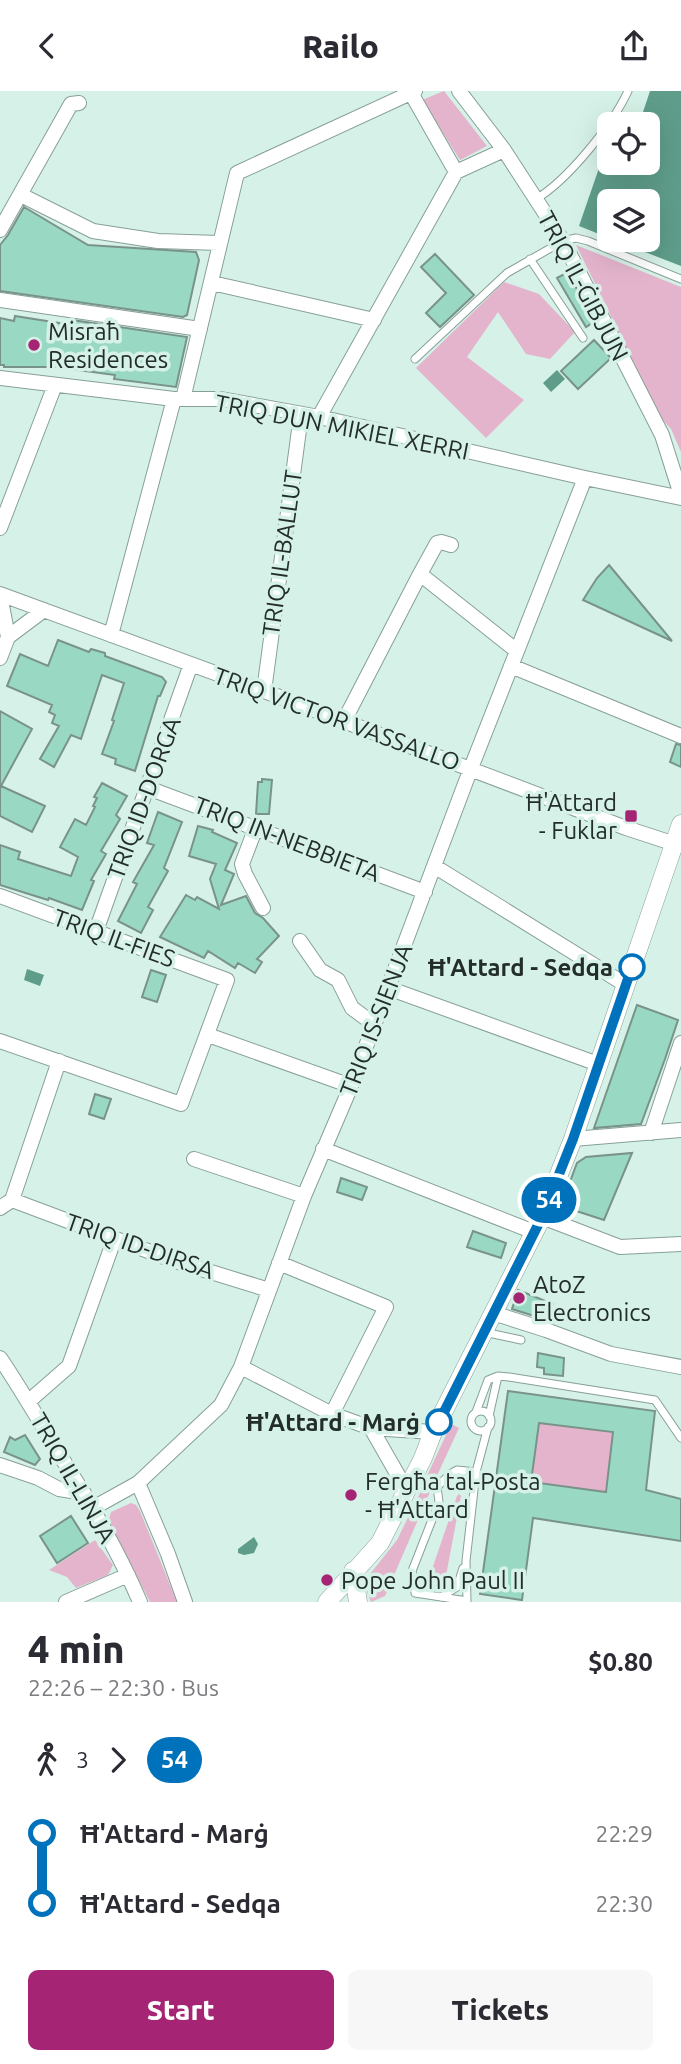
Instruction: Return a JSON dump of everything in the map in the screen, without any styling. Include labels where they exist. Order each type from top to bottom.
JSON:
[{"type":"street","name":"TRIQ IL-ĠIBJUN","points":[[459,91],[504,151],[563,241],[662,435],[681,496]]},
{"type":"street","points":[[111,635],[200,329],[237,173],[413,92],[456,172]]},
{"type":"street","points":[[0,230],[71,104],[79,103]]},
{"type":"street","points":[[319,417],[456,172],[504,151]]},
{"type":"street","points":[[21,195],[93,231],[158,241],[219,243]]},
{"type":"street","points":[[212,282],[374,320]]},
{"type":"street","points":[[0,300],[200,329]]},
{"type":"street","name":"TRIQ DUN MIKIEL XERRI","points":[[0,378],[179,399],[221,399],[319,417],[585,478],[681,496]]},
{"type":"street","points":[[0,528],[55,385]]},
{"type":"street","name":"TRIQ IL-BALLUT","points":[[264,691],[301,415]]},
{"type":"street","name":"TRIQ IS-SIENJA","points":[[93,1508],[138,1483],[221,1405],[241,1367],[304,1196],[375,1025],[471,768],[585,478]]},
{"type":"street","points":[[344,722],[436,543],[451,545]]},
{"type":"street","points":[[420,574],[517,651]]},
{"type":"street","points":[[0,595],[8,637],[0,659]]},
{"type":"street","name":"TRIQ VICTOR VASSALLO","points":[[0,595],[674,844]]},
{"type":"street","points":[[8,637],[44,610]]},
{"type":"street","name":"TRIQ ID-DORGA","points":[[96,932],[191,664]]},
{"type":"street","points":[[511,666],[681,736]]},
{"type":"street","name":"TRIQ IN-NEBBIETA","points":[[148,788],[425,891]]},
{"type":"street","points":[[337,1599],[353,1571],[380,1543],[538,1225],[573,1139],[681,824]]},
{"type":"street","points":[[256,827],[242,864],[263,908]]},
{"type":"street","points":[[435,866],[626,985]]},
{"type":"street","name":"TRIQ IL-FIES","points":[[0,896],[227,980],[208,1035]]},
{"type":"street","points":[[300,941],[320,970],[338,980],[352,1008],[375,1025]]},
{"type":"street","points":[[388,988],[598,1064]]},
{"type":"street","points":[[0,1041],[181,1104],[208,1035],[351,1086]]},
{"type":"street","points":[[651,1132],[681,1043]]},
{"type":"street","points":[[6,1204],[59,1061]]},
{"type":"street","points":[[573,1139],[681,1130]]},
{"type":"street","points":[[323,1149],[538,1225],[620,1247],[681,1244]]},
{"type":"street","points":[[194,1159],[304,1196]]},
{"type":"street","name":"TRIQ ID-DIRSA","points":[[6,1204],[269,1290]]},
{"type":"street","points":[[29,1401],[69,1366],[114,1240]]},
{"type":"street","points":[[279,1263],[386,1307],[332,1414]]},
{"type":"street","points":[[493,1313],[611,1354],[681,1367]]},
{"type":"street","name":"TRIQ IL-LINJA","points":[[0,1358],[93,1508],[140,1602]]},
{"type":"street","points":[[241,1367],[332,1414],[370,1429],[433,1432]]},
{"type":"street","points":[[370,1429],[410,1483]]},
{"type":"street","points":[[0,1465],[38,1478],[59,1489],[84,1493]]},
{"type":"street","points":[[38,1478],[72,1473]]},
{"type":"street","points":[[138,1483],[185,1602]]},
{"type":"street","points":[[353,1571],[358,1602]]},
{"type":"street","points":[[66,1602],[128,1575]]},
{"type":"lane","points":[[536,199],[548,192],[609,124],[628,91]]},
{"type":"lane","points":[[415,359],[507,273],[563,241],[576,238],[589,241],[681,279]]},
{"type":"lane","points":[[530,259],[583,338]]},
{"type":"lane","points":[[484,1332],[521,1341]]},
{"type":"lane","points":[[489,1416],[498,1376]]},
{"type":"lane","points":[[489,1427],[482,1431],[473,1427],[471,1419],[488,1380],[498,1376],[655,1400],[681,1437]]},
{"type":"lane","points":[[449,1475],[412,1571],[415,1593],[467,1601],[466,1560],[476,1472],[491,1422],[485,1412],[476,1412]]},
{"type":"lane","points":[[437,1487],[457,1470],[476,1472]]},
{"type":"lane","points":[[410,1483],[437,1487]]},
{"type":"lane","points":[[437,1487],[439,1502]]},
{"type":"lane","points":[[441,1597],[457,1587],[466,1560]]},
{"type":"shaded area","points":[[444,91],[487,146],[460,160],[422,100]]},
{"type":"shaded area","points":[[650,91],[681,91],[681,266],[645,252],[660,252],[660,189],[597,189],[597,233],[579,226],[597,174],[660,175],[660,112],[643,112]]},
{"type":"shaded area","points":[[576,245],[681,287],[681,452],[671,429],[661,418]]},
{"type":"shaded area","points":[[504,282],[539,294],[575,332],[550,359],[526,354],[498,312],[467,357],[524,400],[486,438],[416,368]]},
{"type":"shaded area","points":[[557,370],[565,379],[551,392],[543,383]]},
{"type":"shaded area","points":[[27,969],[44,975],[40,986],[24,980]]},
{"type":"shaded area","points":[[539,1423],[613,1432],[606,1492],[531,1482]]},
{"type":"shaded area","points":[[451,1424],[459,1428],[435,1480],[427,1476]]},
{"type":"shaded area","points":[[423,1487],[430,1492],[385,1596],[371,1602],[363,1583],[397,1540]]},
{"type":"shaded area","points":[[459,1494],[461,1496],[445,1581],[449,1582],[448,1588],[439,1590],[430,1587],[428,1581]]},
{"type":"shaded area","points":[[131,1503],[140,1511],[177,1602],[150,1602],[112,1528],[109,1519],[111,1512]]},
{"type":"shaded area","points":[[254,1537],[258,1544],[254,1553],[238,1553],[238,1549]]},
{"type":"shaded area","points":[[95,1540],[113,1565],[108,1575],[76,1588],[67,1577],[49,1570]]},
{"type":"building","points":[[24,207],[88,245],[196,252],[199,260],[187,315],[183,317],[0,291],[0,245]]},
{"type":"building","points":[[435,254],[474,295],[440,327],[426,313],[446,293],[421,267]]},
{"type":"building","points":[[568,272],[594,322],[586,327],[557,278]]},
{"type":"building","points":[[15,316],[72,325],[72,320],[187,337],[176,387],[114,379],[115,375],[56,367],[4,367],[0,365],[0,318],[14,321]]},
{"type":"building","points":[[594,340],[611,358],[578,389],[561,371]]},
{"type":"building","points":[[609,565],[672,641],[583,600]]},
{"type":"building","points":[[58,640],[89,652],[91,649],[105,653],[105,656],[162,677],[166,682],[158,696],[135,771],[115,764],[116,759],[102,754],[124,683],[102,675],[81,739],[71,735],[54,767],[40,759],[59,726],[52,723],[55,715],[49,712],[52,705],[7,686],[20,654],[48,666]]},
{"type":"building","points":[[0,711],[32,729],[1,786],[45,806],[32,832],[0,816]]},
{"type":"building","points":[[676,744],[681,745],[681,767],[670,762]]},
{"type":"building","points":[[262,779],[272,780],[269,814],[256,814],[258,782],[262,782]]},
{"type":"building","points":[[102,783],[127,796],[116,815],[120,819],[101,851],[106,854],[91,880],[94,881],[82,910],[0,885],[0,845],[20,852],[18,859],[71,876],[78,857],[60,847],[75,819],[86,825],[95,807],[93,806],[97,798],[94,797]]},
{"type":"building","points":[[158,812],[182,822],[164,868],[168,871],[148,907],[153,910],[141,933],[118,921],[137,884],[133,882],[154,845],[147,843]]},
{"type":"building","points":[[198,826],[213,830],[212,832],[237,843],[225,870],[234,874],[221,905],[246,896],[255,913],[279,936],[257,959],[262,962],[255,973],[238,963],[235,968],[208,951],[204,958],[160,937],[186,895],[195,900],[197,897],[219,909],[210,879],[216,864],[189,856]]},
{"type":"building","points":[[151,970],[166,975],[157,1002],[142,997]]},
{"type":"building","points":[[637,1005],[678,1020],[665,1059],[641,1124],[594,1128]]},
{"type":"building","points":[[95,1094],[111,1099],[104,1119],[89,1114]]},
{"type":"building","points":[[632,1153],[604,1220],[561,1206],[577,1163],[586,1157]]},
{"type":"building","points":[[341,1178],[367,1187],[362,1200],[337,1192]]},
{"type":"building","points":[[473,1231],[506,1243],[501,1258],[467,1247]]},
{"type":"building","points":[[518,1290],[553,1304],[547,1320],[512,1309]]},
{"type":"building","points":[[538,1353],[564,1358],[563,1376],[544,1374],[544,1368],[537,1367]]},
{"type":"building","points":[[508,1391],[655,1411],[646,1490],[681,1499],[681,1541],[533,1518],[522,1600],[480,1594]],"holes":[[[539,1423],[613,1432],[606,1492],[531,1482]]]},
{"type":"building","points":[[25,1435],[40,1459],[35,1465],[4,1452],[10,1437],[15,1440]]},
{"type":"building","points":[[71,1516],[88,1543],[57,1563],[40,1536]]},
{"type":"bus line","name":"54","points":[[439,1422],[542,1217],[573,1139],[632,967]]},
{"type":"place","name":"Misraħ Residences","points":[[34,345]]},
{"type":"place","name":"Ħ'Attard - Fuklar","points":[[631,816]]},
{"type":"place","name":"Ħ'Attard - Sedqa","points":[[632,967]]},
{"type":"place","name":"AtoZ Electronics","points":[[519,1298]]},
{"type":"place","name":"Ħ'Attard - Marġ","points":[[439,1422]]},
{"type":"place","name":"Fergħa tal-Posta - Ħ'Attard","points":[[351,1495]]},
{"type":"place","name":"Pope John Paul II","points":[[327,1580]]}]
